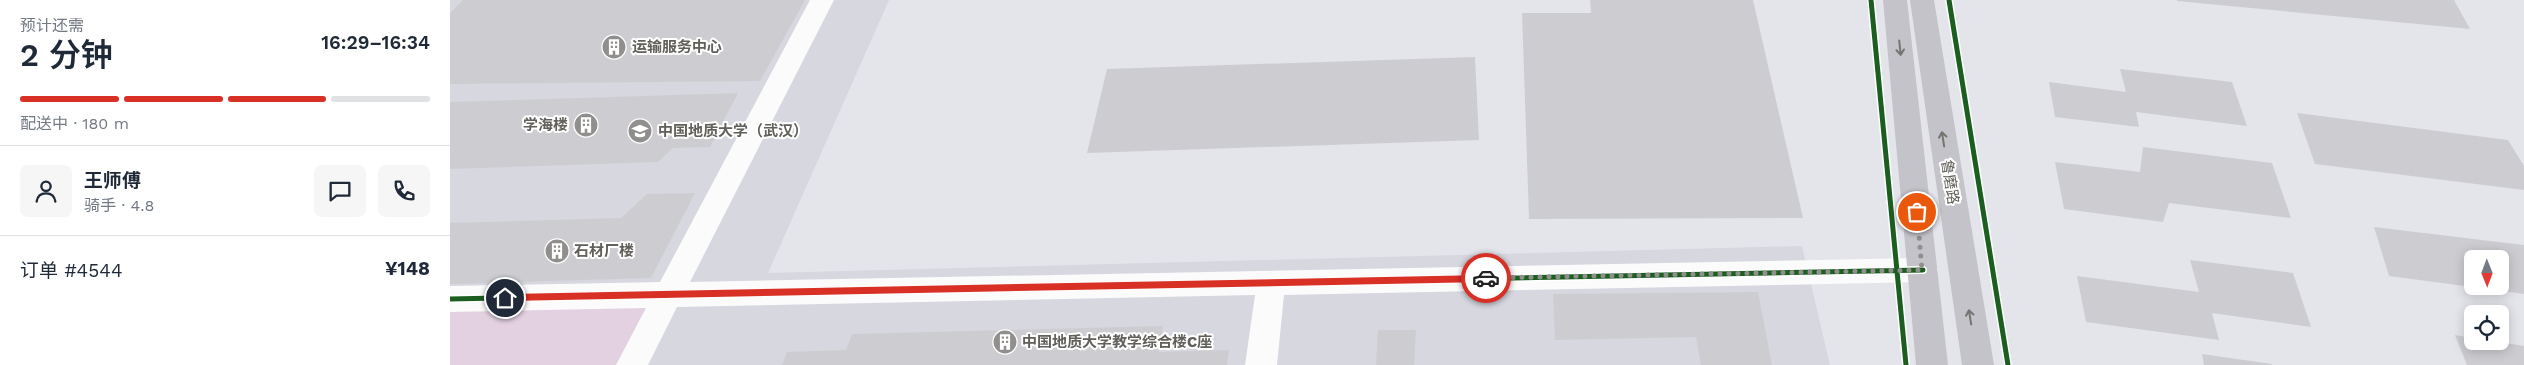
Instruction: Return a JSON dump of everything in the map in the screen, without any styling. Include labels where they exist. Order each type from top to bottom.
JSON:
[{"type":"main road","points":[[1895,0],[1932,365]]},
{"type":"main road","name":"鲁磨路","points":[[1922,0],[1978,365]]},
{"type":"street","points":[[632,365],[822,0]]},
{"type":"street","points":[[450,298],[1922,270]]},
{"type":"street","points":[[1261,365],[1271,282]]},
{"type":"shaded area","name":"中国地质大学（武汉）","points":[[450,0],[889,0],[768,273],[1802,246],[1830,365],[450,365]]},
{"type":"shaded area","points":[[670,294],[634,365],[450,365],[450,303]]},
{"type":"building","name":"运输服务中心","points":[[463,0],[805,0],[760,81],[450,84],[450,13]]},
{"type":"building","points":[[1590,0],[1753,0],[1803,218],[1529,219],[1522,13],[1591,13]]},
{"type":"building","points":[[2454,0],[2470,29],[2177,1]]},
{"type":"building","points":[[1475,57],[1479,140],[1087,153],[1107,69]]},
{"type":"building","points":[[2120,69],[2232,82],[2247,126],[2136,112],[2139,127],[2055,117],[2049,82],[2126,92]]},
{"type":"building","name":"学海楼","points":[[738,93],[710,147],[673,148],[658,162],[450,169],[450,102]]},
{"type":"building","points":[[2297,113],[2508,140],[2524,166],[2524,190],[2315,164]]},
{"type":"building","points":[[2143,147],[2272,163],[2291,218],[2169,203],[2163,222],[2064,209],[2055,162],[2140,172]]},
{"type":"building","name":"石材厂楼","points":[[695,193],[651,278],[450,284],[450,223],[621,218],[647,194]]},
{"type":"building","points":[[2374,227],[2524,245],[2524,294],[2509,292],[2509,250],[2464,250],[2464,286],[2389,276]]},
{"type":"building","points":[[2190,260],[2293,273],[2311,327],[2212,313],[2219,340],[2086,322],[2077,276],[2199,292]]},
{"type":"building","points":[[1758,292],[1772,365],[1701,365],[1696,337],[1555,340],[1553,294]]},
{"type":"building","name":"中国地质大学教学综合楼C座","points":[[1163,326],[1159,352],[1229,350],[1227,365],[782,365],[787,352],[846,350],[852,334]]},
{"type":"building","points":[[1378,330],[1416,330],[1414,365],[1376,365]]},
{"type":"building","points":[[2455,335],[2464,337],[2464,350],[2509,350],[2509,344],[2524,346],[2524,365],[2467,365]]},
{"type":"building","points":[[2202,354],[2272,364],[2272,365],[2204,365]]},
{"type":"cycle path","points":[[1871,0],[1906,365]]},
{"type":"cycle path","points":[[1949,0],[2008,365]]},
{"type":"cycle path","points":[[450,299],[1923,270]]},
{"type":"way so far","points":[[1486,278],[1922,270],[1917,212]]},
{"type":"place","name":"运输服务中心","points":[[614,47]]},
{"type":"place","name":"学海楼","points":[[586,125]]},
{"type":"place","name":"中国地质大学（武汉）","points":[[640,131]]},
{"type":"place","name":"石材厂楼","points":[[557,251]]},
{"type":"place","name":"中国地质大学教学综合楼C座","points":[[1005,342]]},
{"type":"route","points":[[505,298],[1486,278]]}]
